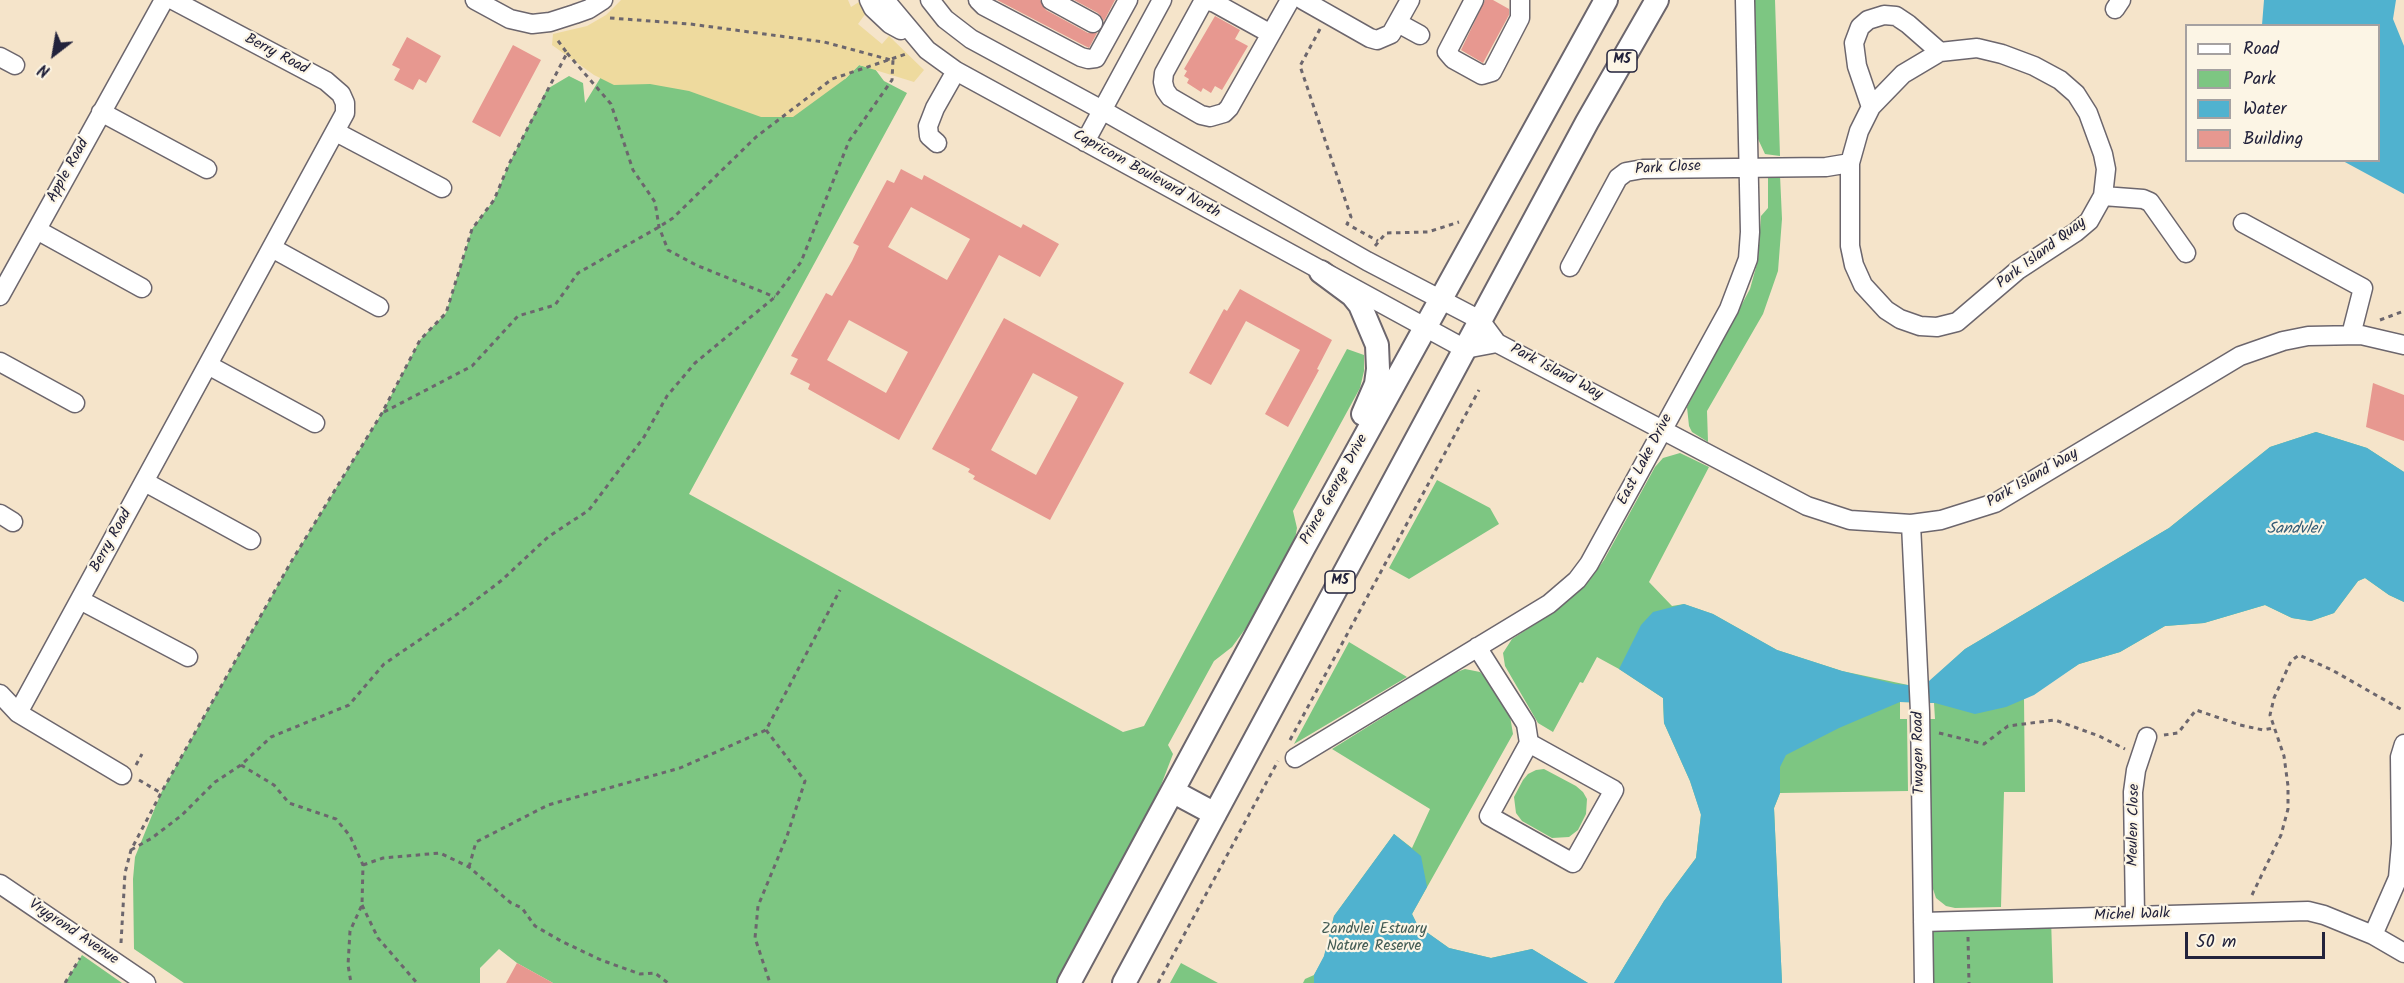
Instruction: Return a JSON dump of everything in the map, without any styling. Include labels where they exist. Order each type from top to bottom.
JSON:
[{"type":"main road","name":"Prince George Drive","points":[[1069,983],[1174,792],[1304,546],[1606,0]]},
{"type":"main road","name":"M5","points":[[1124,983],[1587,122],[1657,0]]},
{"type":"main road","points":[[1304,546],[1370,400],[1378,369],[1377,345],[1366,316],[1352,295],[1321,272]]},
{"type":"main road","points":[[1174,792],[1215,814]]},
{"type":"street","name":"Apple Road","points":[[0,296],[164,0]]},
{"type":"street","name":"Berry Road","points":[[18,713],[345,113],[345,103],[341,94],[334,87],[173,0]]},
{"type":"street","points":[[475,0],[510,20],[532,24],[550,22],[589,9],[603,9]]},
{"type":"street","points":[[869,0],[873,8],[913,44]]},
{"type":"street","name":"Capricorn Boulevard North","points":[[885,0],[913,44],[927,50],[956,71],[1424,329],[1465,349]]},
{"type":"street","points":[[930,0],[945,19],[971,39],[1102,110],[1366,261],[1480,320]]},
{"type":"street","points":[[978,0],[984,6],[1088,59],[1095,58],[1128,0]]},
{"type":"street","points":[[1051,0],[1093,23]]},
{"type":"street","points":[[1085,142],[1162,0]]},
{"type":"street","points":[[1271,34],[1215,3],[1203,2],[1164,73],[1165,90],[1170,97],[1201,115],[1210,117],[1224,113],[1229,108],[1271,34],[1290,0]]},
{"type":"street","points":[[1303,0],[1377,40],[1391,34],[1410,0]]},
{"type":"street","points":[[1474,0],[1447,52],[1453,59],[1482,75],[1492,72],[1520,18],[1520,0]]},
{"type":"street","name":"East Lake Drive","points":[[1288,752],[1477,647],[1549,604],[1576,580],[1600,544],[1729,309],[1748,259],[1750,232],[1745,6]]},
{"type":"street","points":[[1871,107],[1857,66],[1854,42],[1860,27],[1868,20],[1884,15],[1896,16],[1940,52]]},
{"type":"street","points":[[1398,23],[1420,35]]},
{"type":"street","name":"Park Island Quay","points":[[1977,48],[2002,54],[2034,66],[2068,87],[2076,94],[2088,113],[2106,169],[2103,196],[2089,221],[2018,270],[1957,322],[1937,327],[1920,326],[1900,319],[1886,310],[1863,285],[1854,265],[1850,246],[1850,163],[1859,131],[1871,107],[1903,74],[1940,52],[1977,48]]},
{"type":"street","points":[[937,143],[929,136],[928,126],[935,108],[956,71]]},
{"type":"street","points":[[101,112],[207,169]]},
{"type":"street","points":[[336,132],[442,188]]},
{"type":"street","points":[[1749,166],[1826,166],[1850,163]]},
{"type":"street","name":"Park Close","points":[[1570,267],[1618,177],[1626,172],[1643,168],[1749,166]]},
{"type":"street","points":[[2103,196],[2150,202],[2186,254]]},
{"type":"street","points":[[2243,223],[2363,288],[2351,335]]},
{"type":"street","points":[[37,230],[142,288]]},
{"type":"street","points":[[272,248],[379,307]]},
{"type":"street","name":"Park Island Way","points":[[1480,320],[1497,343],[1808,506],[1850,520],[1911,524],[1941,520],[1995,503],[2240,356],[2296,338],[2351,335],[2404,345]]},
{"type":"street","name":"Park Island Way","points":[[1465,349],[1497,343]]},
{"type":"street","points":[[0,362],[75,403]]},
{"type":"street","points":[[208,365],[315,423]]},
{"type":"street","points":[[145,482],[251,540]]},
{"type":"street","name":"Twagen Road","points":[[1911,524],[1920,720],[1924,983]]},
{"type":"street","points":[[80,600],[188,657]]},
{"type":"street","points":[[1477,647],[1526,724],[1529,743],[1489,816],[1574,863],[1614,790],[1529,743]]},
{"type":"street","points":[[0,694],[18,713],[122,775]]},
{"type":"street","name":"Meulen Close","points":[[2135,915],[2133,792],[2147,737]]},
{"type":"street","points":[[2373,935],[2398,878],[2401,844],[2400,757],[2404,744]]},
{"type":"street","name":"Vrygrond Avenue","points":[[0,884],[146,983]]},
{"type":"street","name":"Michel Walk","points":[[1923,922],[2308,911],[2373,935],[2404,953]]},
{"type":"path","points":[[603,9],[690,24],[824,42],[892,60]]},
{"type":"path","points":[[1328,15],[1300,66],[1351,217],[1347,224],[1378,241]]},
{"type":"path","points":[[551,32],[611,104],[633,170],[655,202],[659,227],[668,250],[696,265],[775,297]]},
{"type":"path","points":[[382,413],[472,366],[518,316],[555,305],[578,273],[673,218],[756,137],[832,79],[892,60],[913,44]]},
{"type":"path","points":[[120,946],[125,873],[131,849],[291,562],[382,413],[420,340],[446,313],[472,229],[494,200],[509,164],[567,53]]},
{"type":"path","points":[[131,849],[160,832],[182,815],[215,782],[241,765],[271,737],[349,705],[384,664],[493,587],[548,537],[589,510],[644,438],[667,396],[695,363],[775,297],[801,262],[849,141],[892,80],[892,60]]},
{"type":"path","points":[[1375,246],[1386,233],[1428,232],[1455,225],[1466,218]]},
{"type":"path","points":[[1158,983],[1288,752],[1479,390]]},
{"type":"path","points":[[469,867],[476,842],[548,805],[680,768],[766,730],[840,590]]},
{"type":"path","points":[[2243,913],[2281,835],[2288,809],[2284,756],[2270,715],[2274,698],[2291,661],[2299,655],[2332,669],[2404,711]]},
{"type":"path","points":[[2147,737],[2178,734],[2196,710],[2240,725],[2263,730],[2273,728]]},
{"type":"path","points":[[1920,720],[1984,744],[2008,726],[2055,720],[2099,736],[2140,758]]},
{"type":"path","points":[[766,730],[805,781],[787,836],[758,906],[755,938],[770,983]]},
{"type":"path","points":[[241,765],[274,785],[289,803],[336,819],[350,836],[363,865],[362,905],[350,931],[348,965],[351,983]]},
{"type":"path","points":[[363,865],[383,858],[440,853],[469,867],[511,903],[522,908],[535,926],[561,941],[601,960],[640,974],[655,973],[668,983]]},
{"type":"path","points":[[362,905],[378,938],[417,983]]},
{"type":"path","points":[[1966,921],[1969,983]]},
{"type":"path","points":[[65,983],[82,955]]},
{"type":"green space","points":[[1753,0],[1775,0],[1780,156],[1765,154],[1758,139]]},
{"type":"green space","points":[[859,65],[875,69],[884,81],[907,93],[689,494],[1123,732],[1144,726],[1347,349],[1364,355],[1364,371],[1360,388],[1293,511],[1297,528],[1294,545],[1262,606],[1232,647],[1214,661],[1168,745],[1173,754],[1148,819],[1058,983],[553,983],[517,963],[499,949],[480,968],[480,983],[184,983],[134,949],[135,857],[161,793],[291,562],[382,413],[420,340],[446,313],[472,229],[494,200],[509,164],[547,89],[569,76],[583,83],[585,103],[604,72],[845,79]]},
{"type":"green space","points":[[1780,175],[1782,219],[1778,271],[1763,314],[1707,411],[1708,442],[1692,432],[1687,407],[1750,289],[1758,260],[1761,216],[1768,208],[1768,178]]},
{"type":"green space","name":"Sandvlei","points":[[2316,432],[2367,448],[2404,472],[2404,602],[2389,595],[2365,578],[2358,581],[2334,613],[2311,621],[2292,618],[2265,605],[2204,623],[2165,626],[2120,652],[2079,664],[2024,699],[2025,792],[2004,792],[2001,907],[1955,908],[1946,906],[1936,898],[1932,886],[1928,719],[1935,719],[1934,703],[1900,702],[1900,719],[1907,719],[1908,791],[1780,793],[1774,808],[1782,983],[1614,983],[1664,901],[1696,858],[1701,814],[1690,781],[1664,723],[1663,698],[1597,657],[1583,683],[1580,682],[1553,732],[1538,723],[1505,666],[1503,653],[1512,639],[1557,610],[1589,581],[1604,560],[1655,467],[1663,458],[1680,453],[1709,467],[1649,582],[1672,606],[1684,604],[1713,614],[1777,650],[1842,671],[1908,685],[1930,681],[1965,649],[2169,528],[2270,447]]},
{"type":"green space","points":[[1437,480],[1490,508],[1499,524],[1409,579],[1389,568]]},
{"type":"green space","points":[[1349,642],[1407,677],[1294,744]]},
{"type":"green space","points":[[1465,669],[1480,672],[1489,681],[1510,716],[1513,734],[1412,914],[1418,926],[1449,948],[1491,958],[1532,949],[1588,983],[1303,983],[1305,979],[1314,975],[1324,957],[1334,916],[1394,834],[1412,848],[1430,809],[1332,749],[1454,673]]},
{"type":"green space","points":[[1544,769],[1576,786],[1587,799],[1586,814],[1578,830],[1569,837],[1552,838],[1522,821],[1516,813],[1514,797],[1523,780],[1528,774]]},
{"type":"green space","points":[[2051,918],[2053,983],[1924,983],[1923,922]]},
{"type":"green space","points":[[82,955],[122,983],[65,983]]},
{"type":"green space","points":[[1181,963],[1218,983],[1170,983]]},
{"type":"sand","points":[[621,0],[848,0],[851,7],[859,2],[866,13],[858,24],[882,44],[889,36],[924,70],[914,82],[859,65],[845,79],[793,117],[761,117],[689,91],[650,84],[614,85],[594,75],[552,45],[553,34],[587,26],[606,15]]},
{"type":"water","points":[[2264,0],[2396,0],[2393,19],[2404,46],[2404,194],[2345,162],[2380,162],[2380,24],[2262,24]]},
{"type":"water","name":"Sandvlei","points":[[2316,432],[2367,448],[2404,472],[2404,602],[2389,595],[2365,578],[2358,581],[2334,613],[2311,621],[2292,618],[2265,605],[2204,623],[2165,626],[2120,652],[2079,664],[2034,695],[2006,707],[1975,714],[1935,703],[1900,702],[1839,728],[1786,755],[1780,767],[1780,793],[1774,808],[1782,983],[1614,983],[1664,901],[1696,858],[1701,815],[1690,781],[1664,723],[1663,698],[1619,669],[1641,625],[1653,612],[1684,604],[1713,614],[1777,650],[1842,671],[1895,684],[1908,685],[1929,681],[1965,649],[2169,528],[2270,447]]},
{"type":"water","name":"Zandvlei Estuary Nature Reserve","points":[[1394,834],[1421,856],[1427,887],[1412,914],[1418,926],[1449,948],[1491,958],[1532,949],[1588,983],[1314,983],[1314,975],[1324,956],[1334,916]]},
{"type":"building","points":[[997,0],[1040,0],[1046,10],[1088,33],[1097,33],[1089,48]]},
{"type":"building","points":[[1074,0],[1115,0],[1104,21],[1098,13]]},
{"type":"building","points":[[1485,0],[1493,0],[1509,9],[1509,15],[1483,63],[1461,50]]},
{"type":"building","points":[[1215,16],[1240,30],[1235,39],[1248,46],[1222,90],[1215,86],[1211,93],[1203,88],[1201,92],[1187,83],[1189,79],[1184,76],[1187,71],[1184,69]]},
{"type":"building","points":[[407,37],[441,56],[426,83],[419,79],[413,90],[394,80],[400,69],[392,65]]},
{"type":"building","points":[[513,45],[541,60],[500,137],[472,122]]},
{"type":"building","points":[[901,169],[922,180],[924,175],[1021,228],[1023,224],[1059,244],[1040,277],[999,255],[899,440],[808,389],[810,384],[790,374],[798,359],[791,356],[826,293],[832,296],[852,261],[859,246],[853,243],[887,180],[894,183]],"holes":[[[911,207],[970,239],[947,280],[888,247]],[[849,320],[908,352],[886,393],[827,360]]]},
{"type":"building","points":[[1240,289],[1332,340],[1317,369],[1319,370],[1288,427],[1265,414],[1300,350],[1246,321],[1211,385],[1189,373],[1224,309],[1227,311]]},
{"type":"building","points":[[1004,318],[1124,383],[1050,520],[973,479],[975,476],[968,472],[970,469],[932,449]],"holes":[[[1033,373],[1078,397],[1036,475],[991,450]]]},
{"type":"building","points":[[2373,383],[2404,395],[2404,441],[2366,427]]},
{"type":"building","points":[[517,963],[553,983],[506,983]]}]
